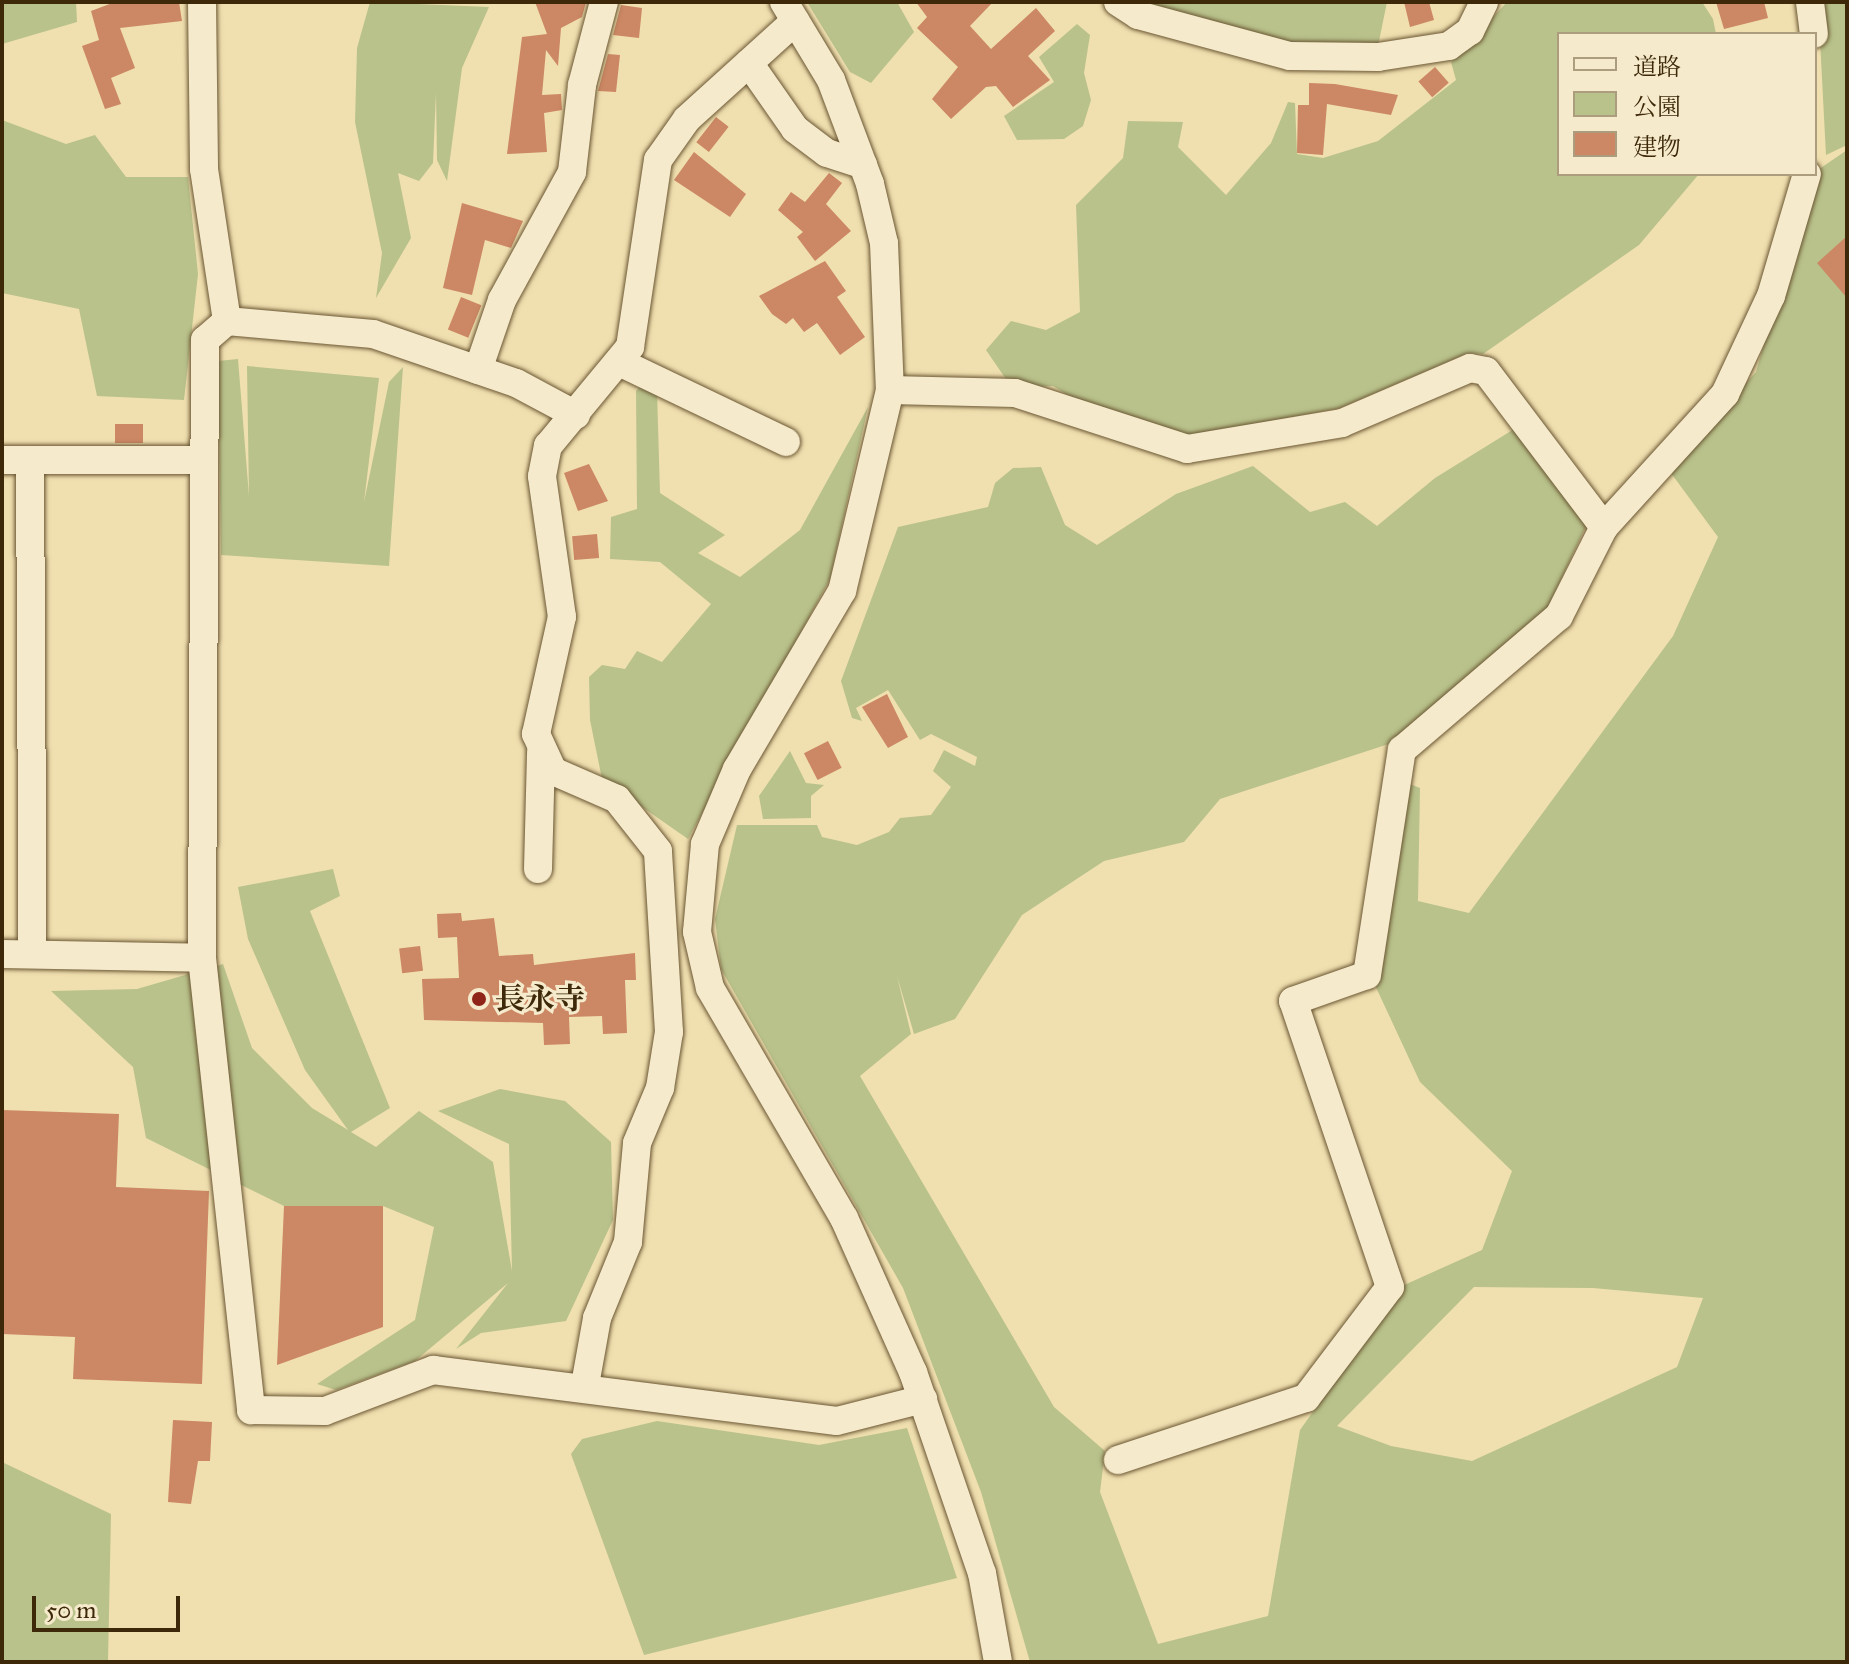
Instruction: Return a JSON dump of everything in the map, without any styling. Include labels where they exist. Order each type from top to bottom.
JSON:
[{"type":"street","points":[[202,2],[204,169],[227,321]]},
{"type":"street","points":[[478,370],[502,300],[572,172],[582,85],[604,2]]},
{"type":"street","points":[[1118,2],[1138,15],[1290,56],[1378,57],[1449,46],[1470,31],[1484,2]]},
{"type":"street","points":[[1810,2],[1814,32]]},
{"type":"street","points":[[585,1385],[597,1318],[628,1242],[637,1143],[660,1088],[669,1032],[658,851],[617,799],[553,771],[541,752],[536,734],[562,617],[542,476],[548,446],[619,362],[640,310],[658,160],[687,119],[749,63],[790,12],[831,80],[863,165],[884,243],[890,390],[842,591],[737,769],[705,844],[697,932],[710,988],[844,1218],[923,1399],[982,1573],[998,1662]]},
{"type":"street","points":[[749,63],[795,129],[827,153],[863,165]]},
{"type":"street","points":[[1118,1460],[1306,1398],[1390,1287],[1293,1001],[1367,975],[1402,750],[1559,616],[1604,527],[1725,394],[1766,310],[1806,176]]},
{"type":"street","points":[[576,415],[478,370],[373,334],[227,321],[205,340],[202,958],[251,1410],[325,1411],[433,1370],[585,1385],[837,1421],[923,1399]]},
{"type":"street","points":[[619,362],[786,442]]},
{"type":"street","points":[[890,390],[1015,393],[1187,449],[1342,423],[1470,368],[1486,371],[1604,527]]},
{"type":"street","points":[[33,954],[16,460],[204,460]]},
{"type":"street","points":[[538,869],[541,752]]},
{"type":"street","points":[[2,954],[202,958]]},
{"type":"green space","points":[[2,2],[76,2],[77,22],[2,44]]},
{"type":"green space","points":[[370,2],[489,7],[462,68],[447,181],[437,160],[436,93],[433,163],[419,181],[398,173],[411,238],[376,298],[382,253],[355,122],[357,48]]},
{"type":"green space","points":[[807,2],[897,2],[914,32],[871,83],[850,72]]},
{"type":"green space","points":[[1149,2],[1387,2],[1378,46],[1227,40]]},
{"type":"green space","points":[[1507,2],[1702,2],[1713,19],[1716,32],[1557,32],[1557,176],[1697,176],[1639,245],[1483,354],[1468,353],[1340,408],[1187,437],[1118,426],[1053,386],[1012,388],[986,350],[1011,321],[1046,330],[1080,312],[1076,205],[1123,158],[1128,121],[1183,122],[1178,147],[1226,195],[1271,143],[1288,102],[1295,103],[1297,154],[1323,158],[1378,141],[1456,80],[1451,62]]},
{"type":"green space","points":[[1818,2],[1847,2],[1847,145],[1826,155]]},
{"type":"green space","points":[[1077,24],[1090,35],[1084,73],[1091,100],[1083,126],[1064,139],[1017,140],[1004,116],[1054,82],[1039,57]]},
{"type":"green space","points":[[2,120],[66,144],[95,135],[126,177],[188,177],[198,274],[184,400],[97,396],[79,309],[2,293]]},
{"type":"green space","points":[[1847,150],[1847,1662],[1030,1662],[981,1492],[903,1288],[721,969],[715,919],[737,825],[817,825],[822,837],[857,845],[889,832],[900,818],[931,815],[951,787],[933,771],[944,750],[975,766],[977,757],[931,734],[920,740],[888,690],[856,708],[862,721],[852,718],[841,681],[898,527],[988,507],[995,483],[1013,468],[1041,467],[1065,525],[1097,545],[1176,494],[1253,466],[1310,512],[1345,502],[1377,526],[1435,478],[1519,426],[1588,522],[1548,607],[1398,741],[1220,799],[1184,842],[1104,861],[1022,915],[955,1019],[914,1034],[897,976],[911,1034],[860,1076],[1054,1407],[1105,1451],[1100,1492],[1158,1644],[1268,1616],[1300,1430],[1402,1286],[1482,1250],[1512,1171],[1420,1082],[1374,983],[1405,782],[1420,788],[1418,901],[1469,913],[1673,636],[1718,537],[1668,469],[1756,372],[1811,176],[1817,176],[1817,171]],"holes":[[[1474,1287],[1593,1288],[1703,1298],[1677,1367],[1472,1461],[1391,1446],[1337,1426]]]},
{"type":"green space","points":[[238,359],[249,496],[247,366],[379,378],[364,502],[389,382],[403,367],[389,566],[221,555],[218,361]]},
{"type":"green space","points":[[643,383],[657,391],[660,493],[725,535],[698,553],[740,577],[800,530],[868,407],[830,579],[688,839],[602,779],[590,720],[589,677],[602,665],[625,669],[637,651],[662,662],[711,604],[660,562],[610,559],[611,517],[637,509],[636,391]]},
{"type":"green space","points":[[790,751],[806,783],[824,785],[811,796],[811,818],[763,819],[759,796]]},
{"type":"green space","points":[[333,869],[340,896],[310,911],[390,1108],[351,1132],[376,1147],[419,1111],[493,1162],[512,1271],[509,1144],[438,1111],[500,1089],[565,1101],[611,1142],[613,1220],[566,1321],[481,1333],[456,1349],[508,1283],[415,1361],[336,1390],[317,1384],[415,1320],[434,1227],[383,1206],[284,1206],[146,1138],[133,1067],[51,991],[137,989],[223,964],[252,1048],[312,1108],[348,1130],[305,1070],[248,939],[238,887]]},
{"type":"green space","points":[[657,1421],[819,1445],[907,1428],[957,1578],[644,1655],[571,1454],[582,1439]]},
{"type":"green space","points":[[2,1462],[111,1514],[108,1662],[2,1662]]},
{"type":"building","points":[[115,2],[179,2],[182,21],[120,28],[135,68],[111,78],[121,104],[105,109],[82,46],[99,40],[91,11]]},
{"type":"building","points":[[535,2],[586,2],[582,17],[561,28],[558,66],[546,50],[542,95],[561,94],[562,110],[544,113],[547,152],[507,154],[522,37],[547,34]]},
{"type":"building","points":[[916,2],[993,2],[970,26],[991,49],[1036,8],[1055,31],[1028,56],[1050,80],[1013,107],[996,86],[986,87],[951,119],[932,99],[958,67],[917,28],[927,17]]},
{"type":"building","points":[[1404,2],[1429,2],[1434,20],[1410,27]]},
{"type":"building","points":[[1716,2],[1764,2],[1768,18],[1724,29]]},
{"type":"building","points":[[621,5],[642,8],[639,38],[613,35]]},
{"type":"building","points":[[608,54],[620,55],[616,92],[598,91]]},
{"type":"building","points":[[1435,67],[1449,83],[1432,97],[1418,81]]},
{"type":"building","points":[[1309,83],[1335,84],[1398,95],[1391,115],[1327,104],[1323,155],[1297,153],[1298,105],[1309,105]]},
{"type":"building","points":[[716,117],[729,127],[709,152],[696,142]]},
{"type":"building","points":[[694,152],[746,194],[730,217],[674,180]]},
{"type":"building","points":[[829,173],[842,183],[826,204],[851,231],[815,261],[797,237],[803,232],[778,210],[791,192],[805,202]]},
{"type":"building","points":[[462,203],[523,221],[511,248],[485,240],[472,295],[443,288]]},
{"type":"building","points":[[1847,236],[1847,298],[1817,263]]},
{"type":"building","points":[[825,261],[846,291],[837,297],[865,337],[840,355],[817,323],[804,332],[793,318],[786,324],[772,314],[759,296]]},
{"type":"building","points":[[461,297],[481,305],[468,338],[448,329]]},
{"type":"building","points":[[115,424],[143,424],[143,443],[115,443]]},
{"type":"building","points":[[589,464],[608,501],[578,511],[564,473]]},
{"type":"building","points":[[597,534],[599,558],[574,560],[572,536]]},
{"type":"building","points":[[887,694],[908,737],[888,748],[862,707]]},
{"type":"building","points":[[828,741],[842,768],[818,780],[804,753]]},
{"type":"building","name":"長永寺","points":[[461,913],[462,921],[494,918],[499,956],[533,954],[534,965],[635,953],[636,980],[625,980],[627,1033],[603,1034],[602,1016],[569,1017],[570,1044],[544,1045],[543,1023],[424,1020],[422,979],[459,978],[457,937],[438,938],[437,914]]},
{"type":"building","points":[[420,946],[423,971],[402,973],[399,949]]},
{"type":"building","points":[[2,1110],[119,1114],[116,1187],[209,1191],[202,1384],[73,1379],[75,1337],[2,1334]]},
{"type":"building","points":[[284,1206],[383,1206],[383,1327],[277,1365]]},
{"type":"building","points":[[173,1420],[212,1422],[210,1461],[198,1461],[191,1504],[168,1502]]},
{"type":"place","name":"長永寺","points":[[479,999]]}]
